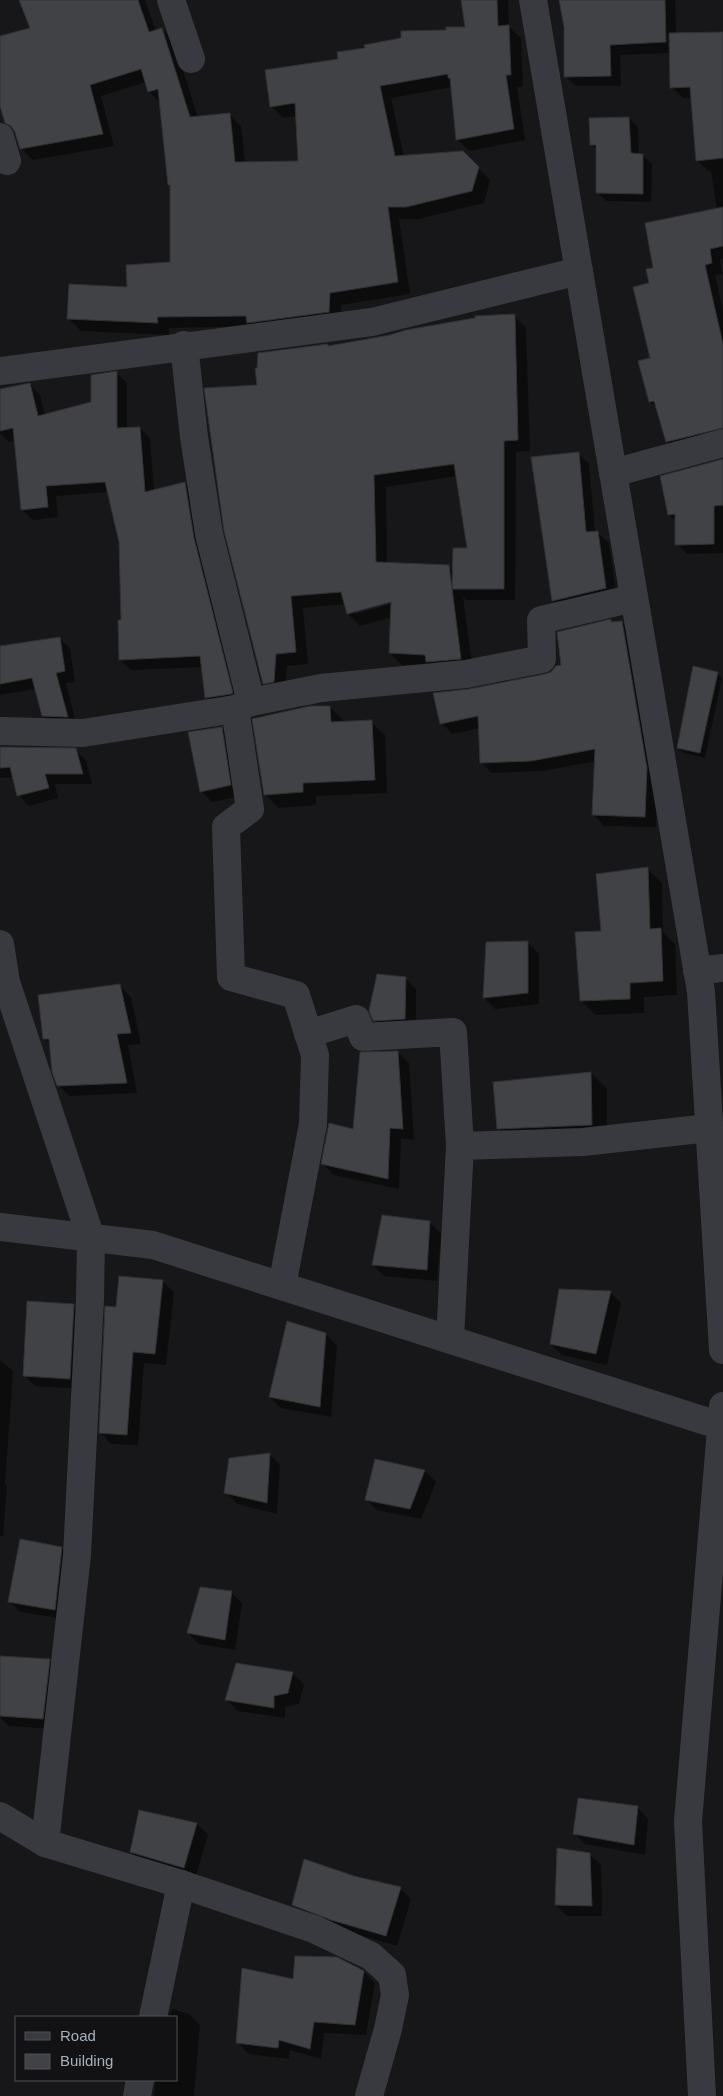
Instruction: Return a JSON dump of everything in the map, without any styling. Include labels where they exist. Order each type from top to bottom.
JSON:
[{"type":"street","points":[[171,0],[191,59]]},
{"type":"street","points":[[533,0],[634,598],[710,970],[701,992],[723,1350]]},
{"type":"street","points":[[0,371],[372,322],[579,271]]},
{"type":"street","points":[[184,346],[194,437],[209,534],[243,706],[250,809],[226,827],[231,977],[296,994],[315,1055],[313,1124],[282,1286]]},
{"type":"street","points":[[613,473],[723,443]]},
{"type":"street","points":[[0,732],[83,734],[243,706],[321,688],[466,674],[542,659],[541,620],[634,598]]},
{"type":"street","points":[[0,944],[6,982],[91,1238],[90,1299],[77,1555],[44,1842]]},
{"type":"street","points":[[308,1034],[356,1019],[363,1038],[453,1032],[460,1146],[450,1339]]},
{"type":"street","points":[[460,1146],[583,1142],[709,1128]]},
{"type":"street","points":[[0,1227],[153,1245],[450,1339],[722,1416],[688,1820],[702,2096]]},
{"type":"street","points":[[0,1816],[44,1842],[181,1884],[314,1929],[371,1956],[392,1975],[395,1995],[388,2029],[369,2096]]},
{"type":"street","points":[[153,2016],[181,1884]]},
{"type":"street","points":[[137,2096],[140,2081]]},
{"type":"building","points":[[19,0],[138,0],[149,32],[162,28],[190,117],[230,113],[235,162],[298,161],[295,103],[270,107],[265,70],[338,59],[337,52],[365,48],[364,45],[401,38],[401,31],[446,30],[446,27],[465,27],[461,0],[497,0],[498,26],[509,25],[511,75],[506,75],[514,129],[456,140],[450,78],[448,78],[448,74],[380,86],[395,156],[463,151],[479,167],[472,191],[406,207],[388,207],[398,282],[330,293],[329,312],[247,323],[246,316],[157,317],[158,323],[67,319],[69,284],[127,287],[126,265],[170,262],[170,185],[168,185],[158,89],[148,92],[141,69],[90,85],[103,134],[20,149],[15,132],[11,126],[5,123],[0,106],[0,36],[30,28]]},
{"type":"building","points":[[559,0],[665,0],[666,42],[610,45],[611,76],[564,77],[564,27]]},
{"type":"building","points":[[723,32],[723,158],[696,161],[690,87],[670,88],[669,33]]},
{"type":"building","points":[[629,117],[631,153],[643,154],[643,194],[596,193],[596,145],[590,145],[589,118]]},
{"type":"building","points":[[723,207],[723,246],[710,249],[712,263],[705,265],[723,344],[723,428],[666,442],[654,401],[649,402],[638,361],[650,358],[633,287],[649,283],[646,269],[653,268],[645,223]]},
{"type":"building","points":[[515,314],[518,440],[504,441],[504,589],[452,589],[461,659],[426,662],[425,655],[389,653],[391,602],[347,614],[341,592],[291,596],[296,652],[276,654],[274,682],[263,684],[224,531],[204,388],[257,385],[255,368],[257,368],[258,353],[328,344],[328,346],[475,318],[475,316]],"holes":[[[454,464],[467,548],[453,548],[452,589],[449,565],[376,562],[374,475]]]},
{"type":"building","points":[[117,371],[117,428],[140,427],[145,492],[185,482],[194,538],[233,693],[231,694],[205,698],[200,656],[119,660],[118,620],[121,620],[119,542],[105,482],[46,486],[48,507],[21,510],[13,428],[0,431],[0,389],[30,383],[38,416],[91,402],[91,375]]},
{"type":"building","points":[[579,452],[586,532],[598,531],[606,588],[552,601],[531,457]]},
{"type":"building","points":[[723,459],[723,505],[714,506],[714,544],[675,545],[675,514],[668,515],[660,476]]},
{"type":"building","points":[[611,619],[611,622],[622,621],[647,768],[645,817],[592,815],[595,749],[531,761],[480,763],[478,716],[440,724],[433,693],[469,689],[551,672],[556,666],[561,665],[557,632]]},
{"type":"building","points":[[60,637],[65,671],[56,673],[68,717],[42,716],[32,678],[0,684],[0,646]]},
{"type":"building","points":[[693,666],[718,672],[700,753],[677,748]]},
{"type":"building","points":[[310,706],[330,706],[331,722],[372,720],[375,780],[303,783],[303,792],[264,795],[252,719]]},
{"type":"building","points":[[222,727],[231,785],[200,792],[188,732]]},
{"type":"building","points":[[0,747],[76,748],[83,774],[45,774],[49,788],[17,796],[10,767],[0,768]]},
{"type":"building","points":[[648,867],[650,929],[661,928],[663,981],[630,983],[630,999],[580,1001],[575,932],[601,931],[596,874]]},
{"type":"building","points":[[528,941],[528,993],[483,998],[486,942]]},
{"type":"building","points":[[377,974],[406,977],[405,1019],[373,1021],[369,1011]]},
{"type":"building","points":[[120,984],[131,1033],[117,1034],[127,1083],[57,1086],[52,1072],[49,1039],[43,1039],[38,995]]},
{"type":"building","points":[[398,1051],[403,1129],[390,1128],[388,1179],[321,1164],[329,1123],[353,1129],[360,1052]]},
{"type":"building","points":[[591,1072],[592,1125],[497,1129],[493,1082]]},
{"type":"building","points":[[382,1215],[430,1221],[427,1270],[372,1265]]},
{"type":"building","points":[[119,1276],[163,1280],[155,1354],[133,1352],[127,1435],[99,1433],[105,1306],[116,1307]]},
{"type":"building","points":[[559,1289],[611,1291],[596,1354],[550,1344]]},
{"type":"building","points":[[27,1301],[74,1304],[70,1379],[23,1376]]},
{"type":"building","points":[[287,1321],[326,1333],[320,1407],[269,1397]]},
{"type":"building","points":[[270,1453],[267,1503],[224,1493],[229,1458]]},
{"type":"building","points":[[375,1459],[425,1470],[410,1509],[365,1500]]},
{"type":"building","points":[[20,1539],[62,1547],[55,1610],[8,1602]]},
{"type":"building","points":[[200,1587],[232,1591],[225,1640],[187,1633]]},
{"type":"building","points":[[0,1656],[50,1659],[43,1719],[0,1716]]},
{"type":"building","points":[[236,1663],[293,1672],[288,1693],[274,1696],[274,1708],[225,1700]]},
{"type":"building","points":[[578,1798],[638,1806],[634,1845],[573,1834]]},
{"type":"building","points":[[139,1810],[197,1823],[184,1868],[130,1852]]},
{"type":"building","points":[[557,1848],[590,1853],[592,1906],[555,1905]]},
{"type":"building","points":[[304,1859],[354,1876],[401,1887],[386,1936],[331,1920],[292,1905]]},
{"type":"building","points":[[295,1956],[337,1957],[364,1971],[355,2025],[314,2022],[310,2049],[279,2040],[278,2048],[236,2043],[242,1968],[293,1979]]}]
